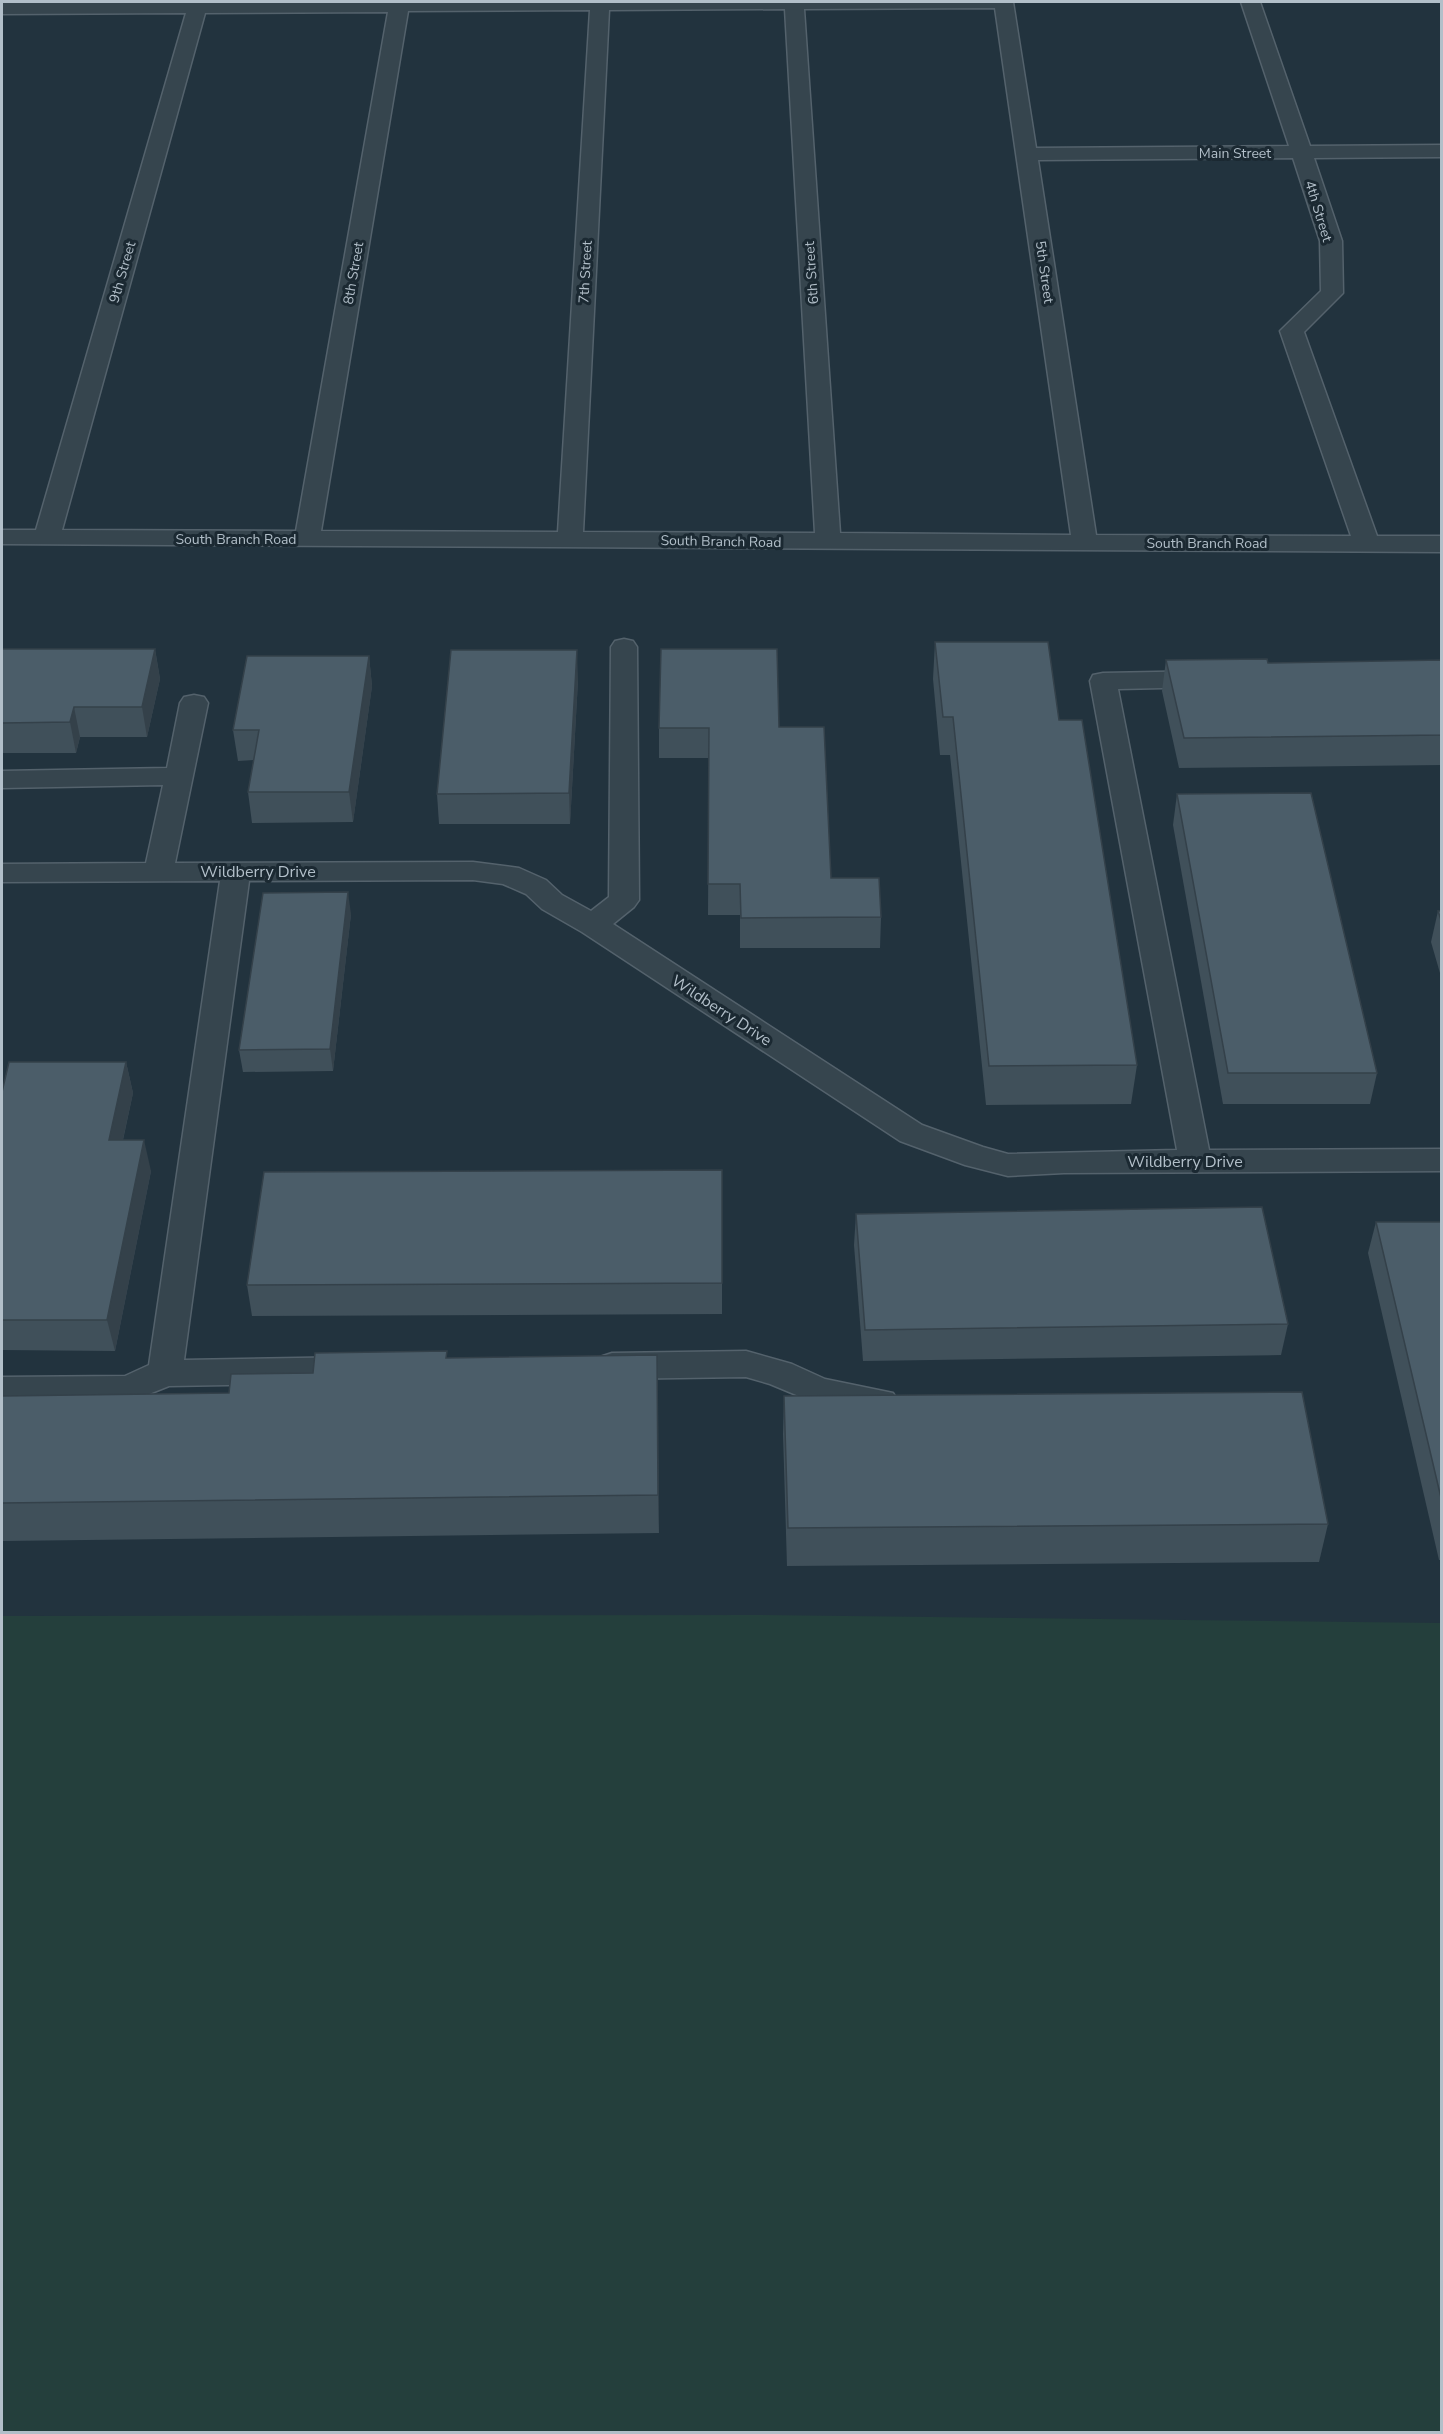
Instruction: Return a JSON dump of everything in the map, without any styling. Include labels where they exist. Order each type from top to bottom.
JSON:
[{"type":"street","points":[[2,8],[1004,2]]},
{"type":"street","name":"5th Street","points":[[1004,2],[1086,543]]},
{"type":"street","name":"4th Street","points":[[1251,2],[1331,241],[1332,293],[1292,331],[1367,544]]},
{"type":"street","name":"6th Street","points":[[794,4],[828,542]]},
{"type":"street","name":"7th Street","points":[[570,540],[600,5]]},
{"type":"street","name":"8th Street","points":[[307,540],[399,6]]},
{"type":"street","name":"9th Street","points":[[47,537],[196,7]]},
{"type":"street","name":"Main Street","points":[[1028,154],[1442,151]]},
{"type":"street","name":"South Branch Road","points":[[2,537],[1442,544]]},
{"type":"street","points":[[593,925],[624,900],[624,647]]},
{"type":"street","points":[[1195,1161],[1103,681],[1231,678]]},
{"type":"street","points":[[159,872],[194,703]]},
{"type":"street","points":[[2,779],[179,776]]},
{"type":"street","points":[[117,777],[171,814]]},
{"type":"street","name":"Wildberry Drive","points":[[2,873],[473,871],[509,875],[536,886],[552,902],[593,925],[911,1133],[976,1157],[1008,1164],[1442,1160]]},
{"type":"street","points":[[165,1373],[236,872]]},
{"type":"street","points":[[583,1367],[746,1364],[780,1373],[818,1391],[868,1402],[916,1402]]},
{"type":"street","points":[[2,1390],[129,1389],[165,1373],[392,1370]]},
{"type":"green space","points":[[763,1615],[1441,1623],[1441,2432],[2,2432],[2,1616]]},
{"type":"building","points":[[935,642],[1048,642],[1059,720],[1082,720],[1137,1065],[989,1066],[953,717],[943,717]]},
{"type":"building","points":[[2,649],[155,649],[142,707],[74,707],[70,722],[2,723]]},
{"type":"building","points":[[661,649],[777,649],[779,727],[824,727],[831,878],[879,878],[881,917],[741,918],[740,884],[708,884],[709,728],[659,728]]},
{"type":"building","points":[[451,650],[577,650],[569,793],[437,794]]},
{"type":"building","points":[[247,656],[369,656],[349,792],[248,792],[259,730],[233,730]]},
{"type":"building","points":[[1267,659],[1268,663],[1442,660],[1442,735],[1184,738],[1166,660]]},
{"type":"building","points":[[1311,793],[1377,1073],[1228,1073],[1177,794]]},
{"type":"building","points":[[348,892],[330,1049],[239,1050],[263,893]]},
{"type":"building","points":[[1438,911],[1442,911],[1442,923]]},
{"type":"building","points":[[9,1062],[126,1062],[109,1140],[144,1140],[107,1320],[2,1320],[2,1092]]},
{"type":"building","points":[[722,1170],[722,1283],[247,1285],[264,1172]]},
{"type":"building","points":[[1262,1207],[1288,1324],[865,1330],[856,1214]]},
{"type":"building","points":[[1376,1222],[1442,1222],[1442,1502]]},
{"type":"building","points":[[447,1351],[446,1358],[657,1355],[658,1495],[2,1503],[2,1396],[229,1393],[231,1374],[313,1373],[315,1353]]},
{"type":"building","points":[[1302,1392],[1328,1524],[788,1528],[784,1396]]}]
